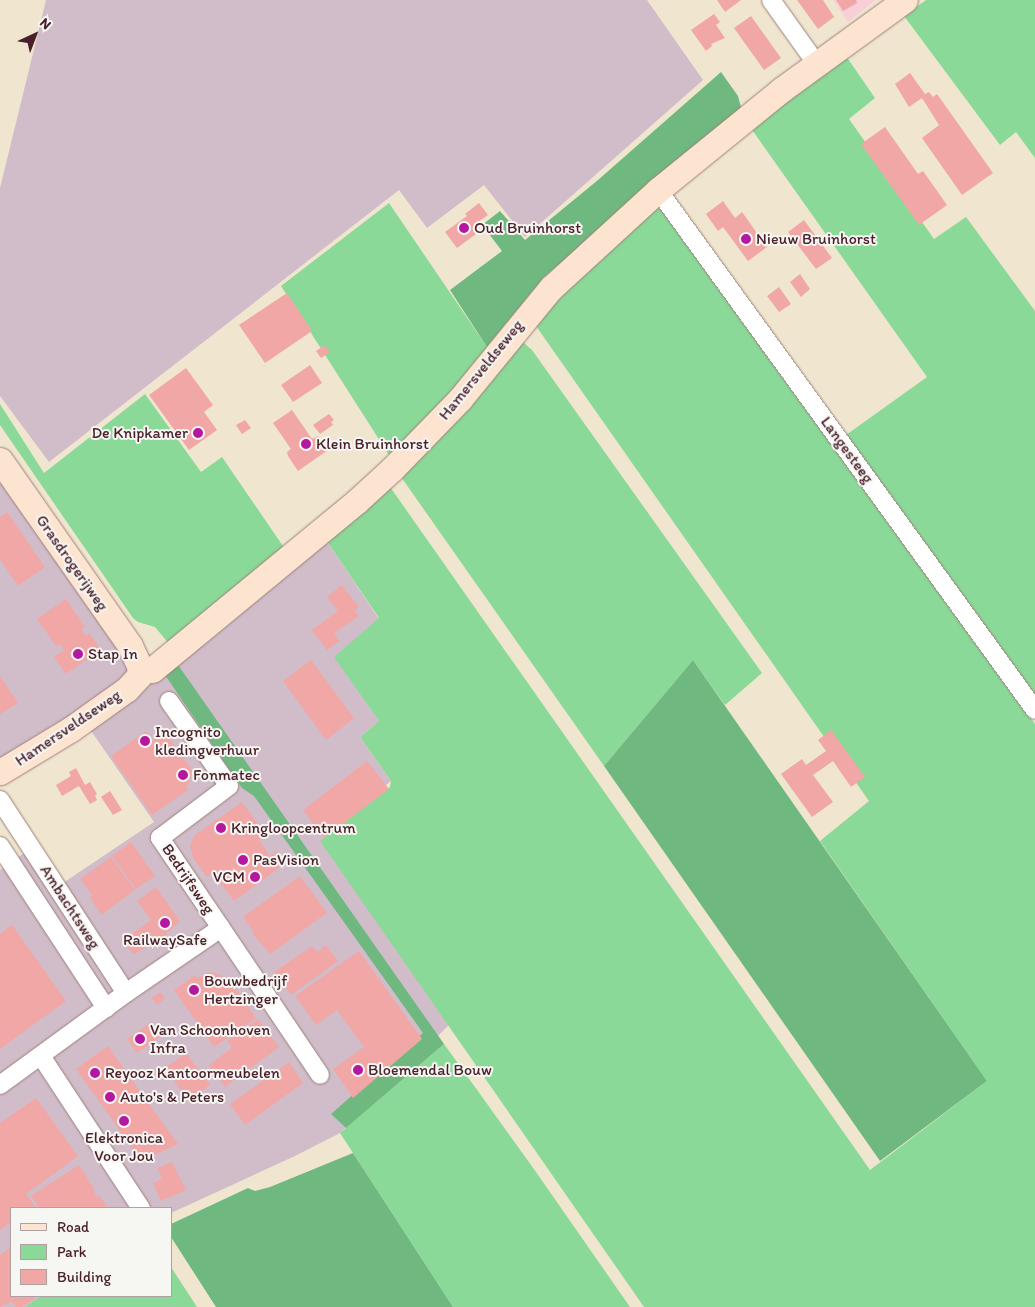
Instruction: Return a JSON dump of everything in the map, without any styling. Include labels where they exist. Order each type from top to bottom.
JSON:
[{"type":"street","points":[[771,0],[816,63]]},
{"type":"street","name":"Hamersveldseweg","points":[[0,772],[71,730],[127,689],[138,676],[140,667],[152,670],[349,507],[392,469],[460,400],[520,323],[551,288],[658,190],[816,63],[905,0]]},
{"type":"street","name":"Langesteeg","points":[[658,190],[1035,710]]},
{"type":"street","name":"Grasdrogerijweg","points":[[0,460],[130,646],[140,667]]},
{"type":"street","name":"Bedrijfsweg","points":[[169,702],[229,786],[160,838],[320,1074]]},
{"type":"street","name":"Ambachtsweg","points":[[0,800],[126,993]]},
{"type":"street","name":"Ambachtsweg","points":[[0,846],[106,1008]]},
{"type":"street","name":"Bedrijfsweg","points":[[126,993],[221,928]]},
{"type":"street","points":[[0,1085],[126,993]]},
{"type":"street","points":[[40,1056],[140,1207]]},
{"type":"shaded area","points":[[46,0],[647,0],[703,80],[525,237],[484,185],[427,228],[399,190],[49,462],[0,396],[0,188]]},
{"type":"shaded area","points":[[833,0],[876,0],[848,22]]},
{"type":"shaded area","points":[[0,467],[144,686],[326,540],[379,619],[335,657],[379,721],[360,737],[391,781],[324,838],[449,1025],[340,1133],[295,1156],[172,1213],[172,1207],[10,1207],[10,1297],[41,1297],[26,1307],[0,1307],[0,870],[37,844],[63,883],[154,822],[87,725],[0,777]]},
{"type":"green space","points":[[926,0],[1035,0],[1035,158],[1016,132],[1000,145],[904,16]]},
{"type":"green space","points":[[846,56],[875,98],[849,119],[934,239],[966,217],[1035,311],[1035,698],[846,435],[927,377],[750,127]]},
{"type":"green space","points":[[721,72],[738,96],[742,111],[544,277],[487,347],[450,290],[502,251],[482,225],[500,211],[525,240],[598,180]]},
{"type":"green space","points":[[389,203],[487,347],[449,397],[389,455],[281,286]]},
{"type":"green space","points":[[654,207],[664,210],[716,279],[1035,724],[1035,1307],[644,1307],[320,841],[390,787],[391,781],[360,737],[379,721],[334,657],[379,618],[326,540],[388,484],[870,1170],[987,1081],[820,841],[869,801],[536,326],[578,276]]},
{"type":"green space","points":[[523,342],[532,350],[762,673],[725,705],[693,660],[604,766],[399,474]]},
{"type":"green space","points":[[145,394],[201,472],[222,457],[285,549],[170,645],[155,627],[138,622],[133,618],[0,425],[0,404],[44,473]]},
{"type":"green space","points":[[693,660],[987,1081],[880,1161],[604,766]]},
{"type":"green space","points":[[176,662],[444,1044],[346,1128],[331,1114],[423,1033],[254,796],[242,788],[163,672]]},
{"type":"green space","points":[[444,1044],[630,1307],[453,1307],[340,1133]]},
{"type":"green space","points":[[353,1153],[453,1307],[216,1307],[172,1239],[172,1224],[248,1188],[255,1191],[270,1187]]},
{"type":"green space","points":[[172,1269],[197,1307],[25,1307],[40,1297],[172,1297]]},
{"type":"building","points":[[717,0],[741,0],[725,12]]},
{"type":"building","points":[[797,0],[823,0],[834,17],[818,29]]},
{"type":"building","points":[[836,0],[856,0],[857,3],[843,11]]},
{"type":"building","points":[[714,14],[720,22],[716,25],[725,38],[711,44],[712,46],[706,51],[691,30]]},
{"type":"building","points":[[751,16],[781,58],[764,70],[734,28]]},
{"type":"building","points":[[910,73],[925,94],[929,92],[933,97],[937,94],[993,173],[962,195],[922,138],[939,125],[922,98],[909,107],[895,84]]},
{"type":"building","points":[[885,127],[918,174],[923,171],[947,205],[919,225],[861,144]]},
{"type":"building","name":"Nieuw Bruinhorst","points":[[723,201],[735,218],[742,212],[767,247],[748,261],[723,227],[718,231],[706,214]]},
{"type":"building","name":"Oud Bruinhorst","points":[[479,203],[488,215],[475,224],[480,231],[457,248],[445,232],[467,216],[465,214]]},
{"type":"building","points":[[804,220],[832,258],[816,269],[788,232]]},
{"type":"building","points":[[800,274],[810,289],[801,297],[790,282]]},
{"type":"building","points":[[779,287],[791,304],[779,312],[767,296]]},
{"type":"building","points":[[287,293],[312,331],[265,363],[239,325]]},
{"type":"building","points":[[325,345],[330,352],[321,358],[316,351]]},
{"type":"building","points":[[310,365],[322,383],[293,402],[281,385]]},
{"type":"building","points":[[186,368],[213,405],[204,412],[217,430],[189,450],[149,395]]},
{"type":"building","name":"Klein Bruinhorst","points":[[292,410],[312,439],[318,436],[328,450],[298,471],[288,456],[287,452],[291,449],[273,423]]},
{"type":"building","points":[[329,414],[334,420],[331,422],[333,425],[320,434],[313,425]]},
{"type":"building","points":[[245,420],[251,428],[242,434],[236,425]]},
{"type":"building","points":[[7,512],[45,567],[18,586],[0,559],[0,517]]},
{"type":"building","points":[[342,585],[359,607],[355,611],[359,616],[334,633],[340,641],[327,650],[312,630],[338,611],[327,597]]},
{"type":"building","points":[[66,599],[85,627],[81,629],[86,636],[89,633],[101,650],[66,674],[54,657],[64,650],[60,644],[56,646],[37,619]]},
{"type":"building","points":[[311,660],[354,718],[326,740],[283,681]]},
{"type":"building","points":[[0,676],[18,703],[0,714]]},
{"type":"building","points":[[831,730],[865,777],[851,787],[833,761],[813,775],[833,802],[812,817],[781,774],[802,759],[806,765],[826,751],[818,740]]},
{"type":"building","points":[[146,731],[153,741],[165,732],[192,770],[189,784],[186,787],[188,790],[152,815],[111,756]]},
{"type":"building","points":[[367,761],[389,789],[324,838],[303,810]]},
{"type":"building","points":[[76,768],[85,785],[90,782],[97,794],[95,796],[97,800],[90,804],[79,786],[62,796],[56,785],[71,776],[69,772]]},
{"type":"building","points":[[110,791],[122,810],[113,815],[101,797]]},
{"type":"building","points":[[242,802],[266,835],[259,840],[270,856],[277,851],[286,863],[234,901],[213,873],[207,877],[193,858],[190,846],[195,835]]},
{"type":"building","points":[[131,842],[155,876],[136,889],[112,856]]},
{"type":"building","points":[[111,857],[135,890],[101,915],[90,897],[92,895],[80,879]]},
{"type":"building","points":[[300,876],[327,913],[270,954],[252,933],[254,932],[243,917]]},
{"type":"building","points":[[156,887],[180,921],[153,947],[146,941],[143,944],[146,948],[133,954],[123,940],[151,920],[137,901]]},
{"type":"building","points":[[12,925],[66,1001],[0,1049],[0,934]]},
{"type":"building","points":[[326,945],[338,961],[291,995],[274,972],[312,946],[317,952]]},
{"type":"building","points":[[359,951],[422,1039],[353,1098],[333,1069],[364,1047],[337,1010],[316,1025],[295,996]]},
{"type":"building","points":[[210,972],[221,975],[227,983],[230,981],[256,1018],[214,1047],[174,990],[195,975],[197,978]]},
{"type":"building","points":[[160,992],[165,998],[157,1005],[152,998]]},
{"type":"building","points":[[258,1019],[279,1047],[225,1087],[209,1065],[232,1048],[227,1041]]},
{"type":"building","points":[[150,1023],[154,1028],[158,1025],[164,1034],[137,1053],[127,1039]]},
{"type":"building","points":[[108,1046],[178,1144],[141,1161],[76,1069]]},
{"type":"building","points":[[186,1053],[210,1085],[189,1101],[165,1068]]},
{"type":"building","points":[[289,1062],[303,1083],[245,1125],[230,1104]]},
{"type":"building","points":[[36,1098],[78,1156],[26,1194],[35,1207],[10,1207],[10,1223],[0,1230],[0,1123]]},
{"type":"building","points":[[172,1162],[186,1190],[161,1201],[153,1183],[162,1179],[157,1168]]},
{"type":"building","points":[[79,1165],[95,1190],[93,1191],[97,1197],[99,1195],[107,1207],[38,1207],[31,1196]]},
{"type":"building","points":[[10,1248],[10,1297],[37,1297],[22,1307],[16,1307],[12,1301],[0,1307],[0,1255]]},
{"type":"place","name":"Oud Bruinhorst","points":[[464,228]]},
{"type":"place","name":"Nieuw Bruinhorst","points":[[746,239]]},
{"type":"place","name":"De Knipkamer","points":[[198,433]]},
{"type":"place","name":"Klein Bruinhorst","points":[[306,444]]},
{"type":"place","name":"Stap In","points":[[78,654]]},
{"type":"place","name":"Incognito kledingverhuur","points":[[145,741]]},
{"type":"place","name":"Fonmatec","points":[[183,775]]},
{"type":"place","name":"Kringloopcentrum","points":[[221,828]]},
{"type":"place","name":"PasVision","points":[[243,860]]},
{"type":"place","name":"VCM","points":[[255,877]]},
{"type":"place","name":"RailwaySafe","points":[[165,923]]},
{"type":"place","name":"Bouwbedrijf Hertzinger","points":[[194,990]]},
{"type":"place","name":"Van Schoonhoven Infra","points":[[140,1039]]},
{"type":"place","name":"Bloemendal Bouw","points":[[358,1070]]},
{"type":"place","name":"Reyooz Kantoormeubelen","points":[[95,1073]]},
{"type":"place","name":"Auto's & Peters","points":[[110,1097]]},
{"type":"place","name":"Elektronica Voor Jou","points":[[124,1121]]}]
